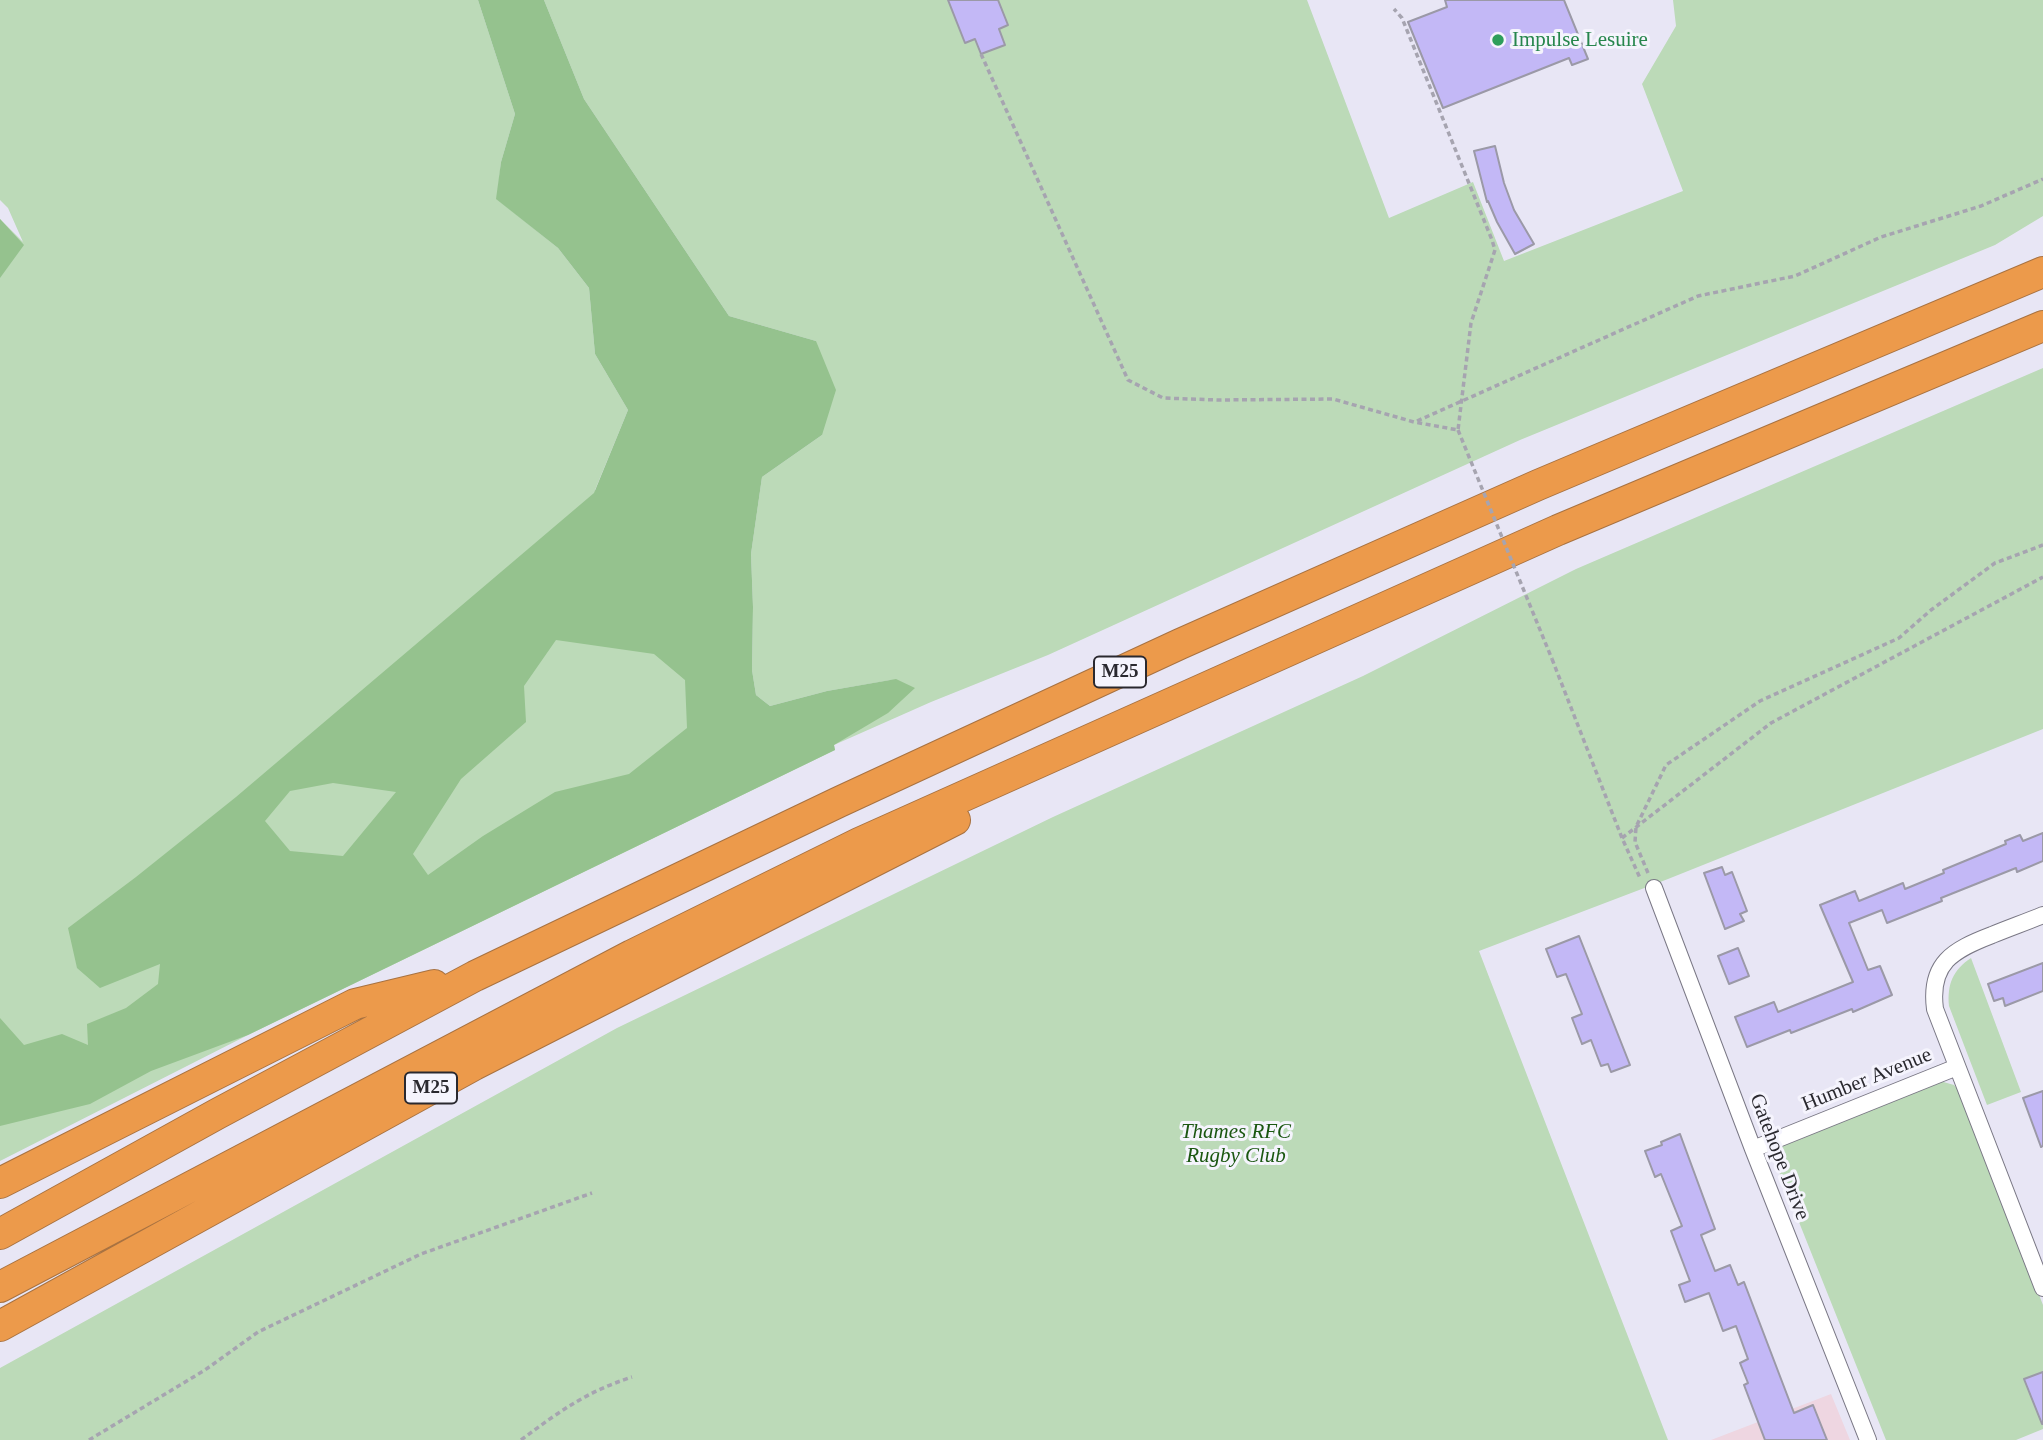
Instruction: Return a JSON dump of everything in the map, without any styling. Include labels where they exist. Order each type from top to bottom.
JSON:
[{"type":"highway","name":"M25","points":[[0,1234],[475,976],[839,802],[1299,590],[1736,400],[2043,272]]},
{"type":"highway","name":"M25","points":[[0,1289],[668,938],[859,843],[1558,530],[2043,327]]},
{"type":"highway","name":"M25","points":[[0,1326],[474,1065],[870,864],[1203,689]]},
{"type":"highway","name":"M25","points":[[0,1183],[355,1004],[475,976]]},
{"type":"highway","name":"M25","points":[[0,1210],[217,1114]]},
{"type":"street","name":"Gatehope Drive","points":[[1648,885],[1868,1440]]},
{"type":"street","name":"Humber Avenue","points":[[2043,915],[1965,945],[1954,953],[1942,965],[1936,978],[1934,1000],[1935,1010],[2043,1288]]},
{"type":"street","name":"Humber Avenue","points":[[1753,1149],[1957,1067]]},
{"type":"path","points":[[1394,9],[1402,18],[1495,250],[1472,323],[1458,430],[1622,838],[1648,885]]},
{"type":"path","points":[[981,54],[1128,380],[1163,398],[1334,399],[1415,422],[1458,430]]},
{"type":"path","points":[[1415,422],[1698,296],[1795,276],[1881,237],[1981,206],[2043,179]]},
{"type":"path","points":[[1648,885],[1635,842],[1636,827],[1666,765],[1760,701],[1899,638],[1995,562],[2043,545]]},
{"type":"path","points":[[1622,838],[1771,723],[2043,578]]},
{"type":"path","points":[[89,1440],[205,1370],[258,1332],[421,1254],[592,1193]]},
{"type":"path","points":[[522,1440],[566,1406],[603,1387],[632,1377]]},
{"type":"shaded area","points":[[1831,1394],[1850,1440],[1711,1440]]},
{"type":"green space","points":[[0,0],[478,0],[515,114],[501,162],[497,199],[558,248],[589,288],[595,354],[628,410],[595,490],[749,738],[891,680],[827,691],[770,706],[756,695],[752,670],[751,554],[762,477],[822,435],[816,341],[729,316],[584,99],[544,0],[1307,0],[1389,218],[1473,182],[1504,261],[1683,191],[1642,84],[1676,26],[1673,0],[2043,0],[2043,216],[1995,245],[1520,440],[1048,655],[834,745],[835,750],[248,1035],[0,1161],[0,219],[23,242],[8,208],[0,200]]},
{"type":"green space","points":[[478,0],[544,0],[584,99],[729,316],[816,341],[836,390],[822,435],[762,477],[751,554],[752,670],[756,695],[770,706],[827,691],[896,679],[915,688],[888,713],[834,745],[835,750],[248,1035],[151,1071],[90,1104],[0,1126],[0,1018],[24,1045],[62,1034],[88,1045],[87,1024],[126,1008],[158,984],[160,964],[100,988],[77,968],[68,928],[236,797],[594,493],[628,410],[595,354],[589,288],[558,248],[496,199],[501,162],[515,114]],"holes":[[[556,640],[654,654],[685,680],[687,728],[629,774],[555,792],[483,836],[428,875],[413,854],[461,779],[526,722],[524,686]],[[333,783],[396,792],[343,856],[290,851],[265,821],[290,791]]]},
{"type":"green space","points":[[0,219],[24,245],[0,278]]},
{"type":"green space","name":"Thames RFC Rugby Club","points":[[2043,368],[2043,729],[1668,879],[1479,951],[1668,1440],[0,1440],[0,1368],[617,1028],[1053,817],[1363,676],[1576,569]]},
{"type":"green space","points":[[1971,958],[2021,1092],[1987,1105],[1949,1006],[1952,978]]},
{"type":"green space","points":[[1940,1081],[1954,1085],[1959,1091],[2043,1305],[2043,1429],[2016,1440],[1886,1440],[1775,1162],[1782,1145]]},
{"type":"building","points":[[948,0],[998,0],[1008,25],[999,29],[1005,45],[981,54],[975,39],[965,43]]},
{"type":"building","name":"Impulse Lesuire","points":[[1445,0],[1564,0],[1588,59],[1572,65],[1569,58],[1443,108],[1408,22],[1447,7]]},
{"type":"building","points":[[1495,146],[1514,210],[1534,244],[1515,254],[1487,202],[1474,151]]},
{"type":"building","points":[[2043,833],[2043,861],[2017,872],[2016,868],[1887,923],[1882,910],[1849,923],[1868,970],[1880,966],[1892,995],[1853,1012],[1852,1009],[1747,1047],[1735,1017],[1774,1002],[1778,1012],[1853,982],[1820,905],[1855,891],[1859,901],[1903,883],[1905,889],[2006,844],[2005,841],[2020,835],[2023,841]]},
{"type":"building","points":[[1722,867],[1725,875],[1732,872],[1747,911],[1740,914],[1744,921],[1725,929],[1704,873]]},
{"type":"building","points":[[1579,936],[1630,1065],[1611,1072],[1608,1064],[1601,1066],[1591,1040],[1582,1044],[1572,1018],[1582,1014],[1566,974],[1557,977],[1546,949]]},
{"type":"building","points":[[1738,948],[1749,976],[1729,984],[1718,956]]},
{"type":"building","points":[[2043,963],[2043,991],[2005,1006],[2003,998],[1994,1001],[1988,984]]},
{"type":"building","points":[[2043,1091],[2043,1146],[2041,1147],[2023,1098]]},
{"type":"building","points":[[1680,1134],[1715,1229],[1701,1235],[1715,1271],[1730,1265],[1738,1285],[1744,1282],[1794,1413],[1813,1405],[1827,1440],[1765,1440],[1744,1385],[1748,1383],[1740,1363],[1748,1359],[1736,1326],[1723,1331],[1709,1293],[1685,1302],[1679,1285],[1690,1281],[1671,1231],[1682,1226],[1661,1174],[1655,1177],[1645,1151]]},
{"type":"building","points":[[2043,1372],[2043,1424],[2042,1424],[2024,1379]]},
{"type":"place","name":"Impulse Lesuire","points":[[1498,40]]}]
